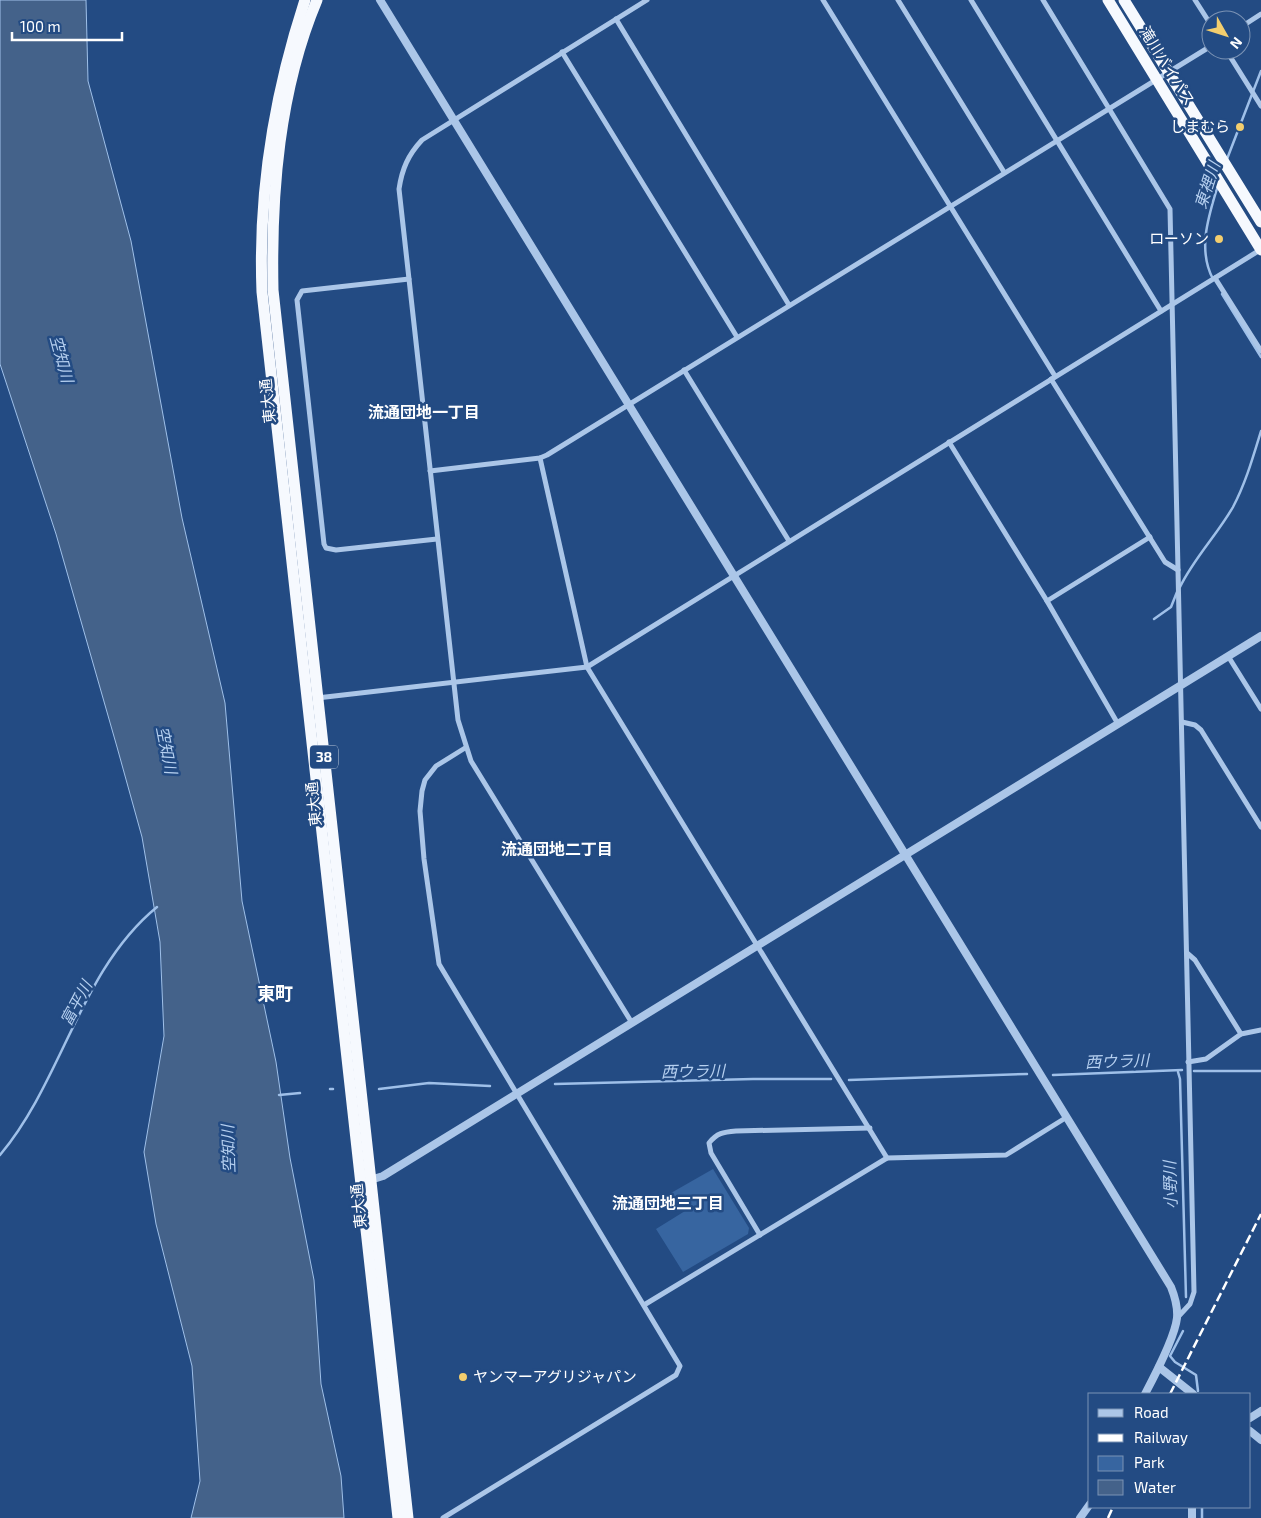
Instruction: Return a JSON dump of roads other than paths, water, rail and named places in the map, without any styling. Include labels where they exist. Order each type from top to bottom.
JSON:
[{"type":"highway","name":"東大通","points":[[305,0],[286,60],[270,139],[260,244],[270,383],[312,699]]},
{"type":"highway","name":"東大通","points":[[317,0],[296,62],[280,140],[272,241],[272,290],[312,699],[365,1181],[398,1518]]},
{"type":"highway","name":"滝川バイパス","points":[[1108,0],[1261,249]]},
{"type":"highway","name":"滝川バイパス","points":[[1124,0],[1261,222]]},
{"type":"highway","name":"東大通","points":[[365,1181],[408,1518]]},
{"type":"street","points":[[380,0],[1171,1287],[1176,1303],[1177,1318]]},
{"type":"street","points":[[632,1023],[471,761],[458,720],[399,189],[404,164],[422,140],[647,0]]},
{"type":"street","points":[[824,0],[951,205],[1165,562],[1178,570]]},
{"type":"street","points":[[898,0],[1004,172]]},
{"type":"street","points":[[971,0],[1161,311]]},
{"type":"street","points":[[1043,0],[1170,209],[1194,1292],[1190,1304],[1177,1318],[1159,1367],[1146,1393]]},
{"type":"street","points":[[616,19],[789,305]]},
{"type":"street","points":[[562,52],[737,337]]},
{"type":"street","points":[[430,471],[540,458],[1201,52]]},
{"type":"street","points":[[1232,60],[1261,106]]},
{"type":"street","points":[[312,699],[587,667],[1261,249]]},
{"type":"street","points":[[1215,278],[1261,351]]},
{"type":"street","points":[[409,279],[302,291],[297,300],[300,330],[324,544],[326,548],[336,550],[437,539]]},
{"type":"street","points":[[684,370],[789,541]]},
{"type":"street","points":[[949,442],[1047,601],[1118,724]]},
{"type":"street","points":[[540,458],[587,667],[887,1158]]},
{"type":"street","points":[[1047,601],[1150,537]]},
{"type":"street","points":[[365,1181],[516,1095],[1261,636]]},
{"type":"street","points":[[1228,656],[1261,709]]},
{"type":"street","points":[[1182,722],[1195,725],[1201,730],[1261,827]]},
{"type":"street","points":[[443,1518],[676,1375],[680,1366],[443,973],[436,948],[422,830],[422,791],[425,780],[436,766],[466,748]]},
{"type":"street","points":[[1187,953],[1195,960],[1241,1034]]},
{"type":"street","points":[[1188,1062],[1206,1059],[1241,1034],[1261,1030]]},
{"type":"street","points":[[644,1305],[887,1158],[1006,1155],[1067,1117]]},
{"type":"street","points":[[760,1235],[710,1153],[709,1143],[713,1138],[721,1132],[736,1131],[870,1128]]},
{"type":"street","points":[[1159,1367],[1191,1393]]},
{"type":"street","points":[[1251,1431],[1261,1440]]},
{"type":"street","points":[[1080,1518],[1088,1507]]},
{"type":"water","name":"空知川","points":[[0,0],[86,0],[88,81],[131,241],[182,518],[225,703],[242,901],[276,1062],[290,1158],[314,1280],[321,1384],[341,1476],[344,1518],[191,1518],[200,1481],[192,1366],[156,1224],[144,1152],[164,1036],[160,942],[142,837],[56,534],[0,364]]},
{"type":"waterway","name":"東裡川","points":[[1227,159],[1261,71]]},
{"type":"waterway","name":"東裡川","points":[[1213,279],[1208,268],[1205,244],[1208,220],[1218,185]]},
{"type":"waterway","name":"東裡川","points":[[1222,294],[1261,357]]},
{"type":"waterway","name":"東裡川","points":[[1180,587],[1238,498],[1261,431]]},
{"type":"waterway","name":"東裡川","points":[[1154,619],[1171,607],[1177,592]]},
{"type":"waterway","name":"富平川","points":[[0,1155],[22,1125],[90,993],[109,962],[131,933],[157,907]]},
{"type":"waterway","name":"西ウラ川","points":[[1053,1075],[1182,1070]]},
{"type":"waterway","name":"西ウラ川","points":[[1194,1071],[1261,1071]]},
{"type":"waterway","name":"小野川","points":[[1178,1072],[1180,1079],[1186,1297]]},
{"type":"waterway","name":"西ウラ川","points":[[849,1080],[1027,1074]]},
{"type":"waterway","name":"西ウラ川","points":[[555,1084],[831,1079]]},
{"type":"waterway","name":"西ウラ川","points":[[379,1089],[429,1083],[490,1086]]},
{"type":"waterway","name":"西ウラ川","points":[[279,1095],[300,1093]]},
{"type":"waterway","name":"小野川","points":[[1183,1331],[1170,1356],[1175,1362],[1196,1375],[1198,1391]]},
{"type":"waterway","name":"小野川","points":[[1202,1508],[1202,1518]]},
{"type":"railway","points":[[1171,1393],[1261,1214]]},
{"type":"railway","points":[[1108,1518],[1113,1508]]},
{"type":"place","name":"しまむら","points":[[1240,127]]},
{"type":"place","name":"ローソン","points":[[1219,239]]},
{"type":"place","name":"ヤンマーアグリジャパン","points":[[463,1377]]},
{"type":"district","name":"流通団地一丁目","points":[[424,412]]},
{"type":"district","name":"流通団地二丁目","points":[[557,849]]},
{"type":"district","name":"東町","points":[[275,994]]},
{"type":"district","name":"流通団地三丁目","points":[[668,1203]]}]
